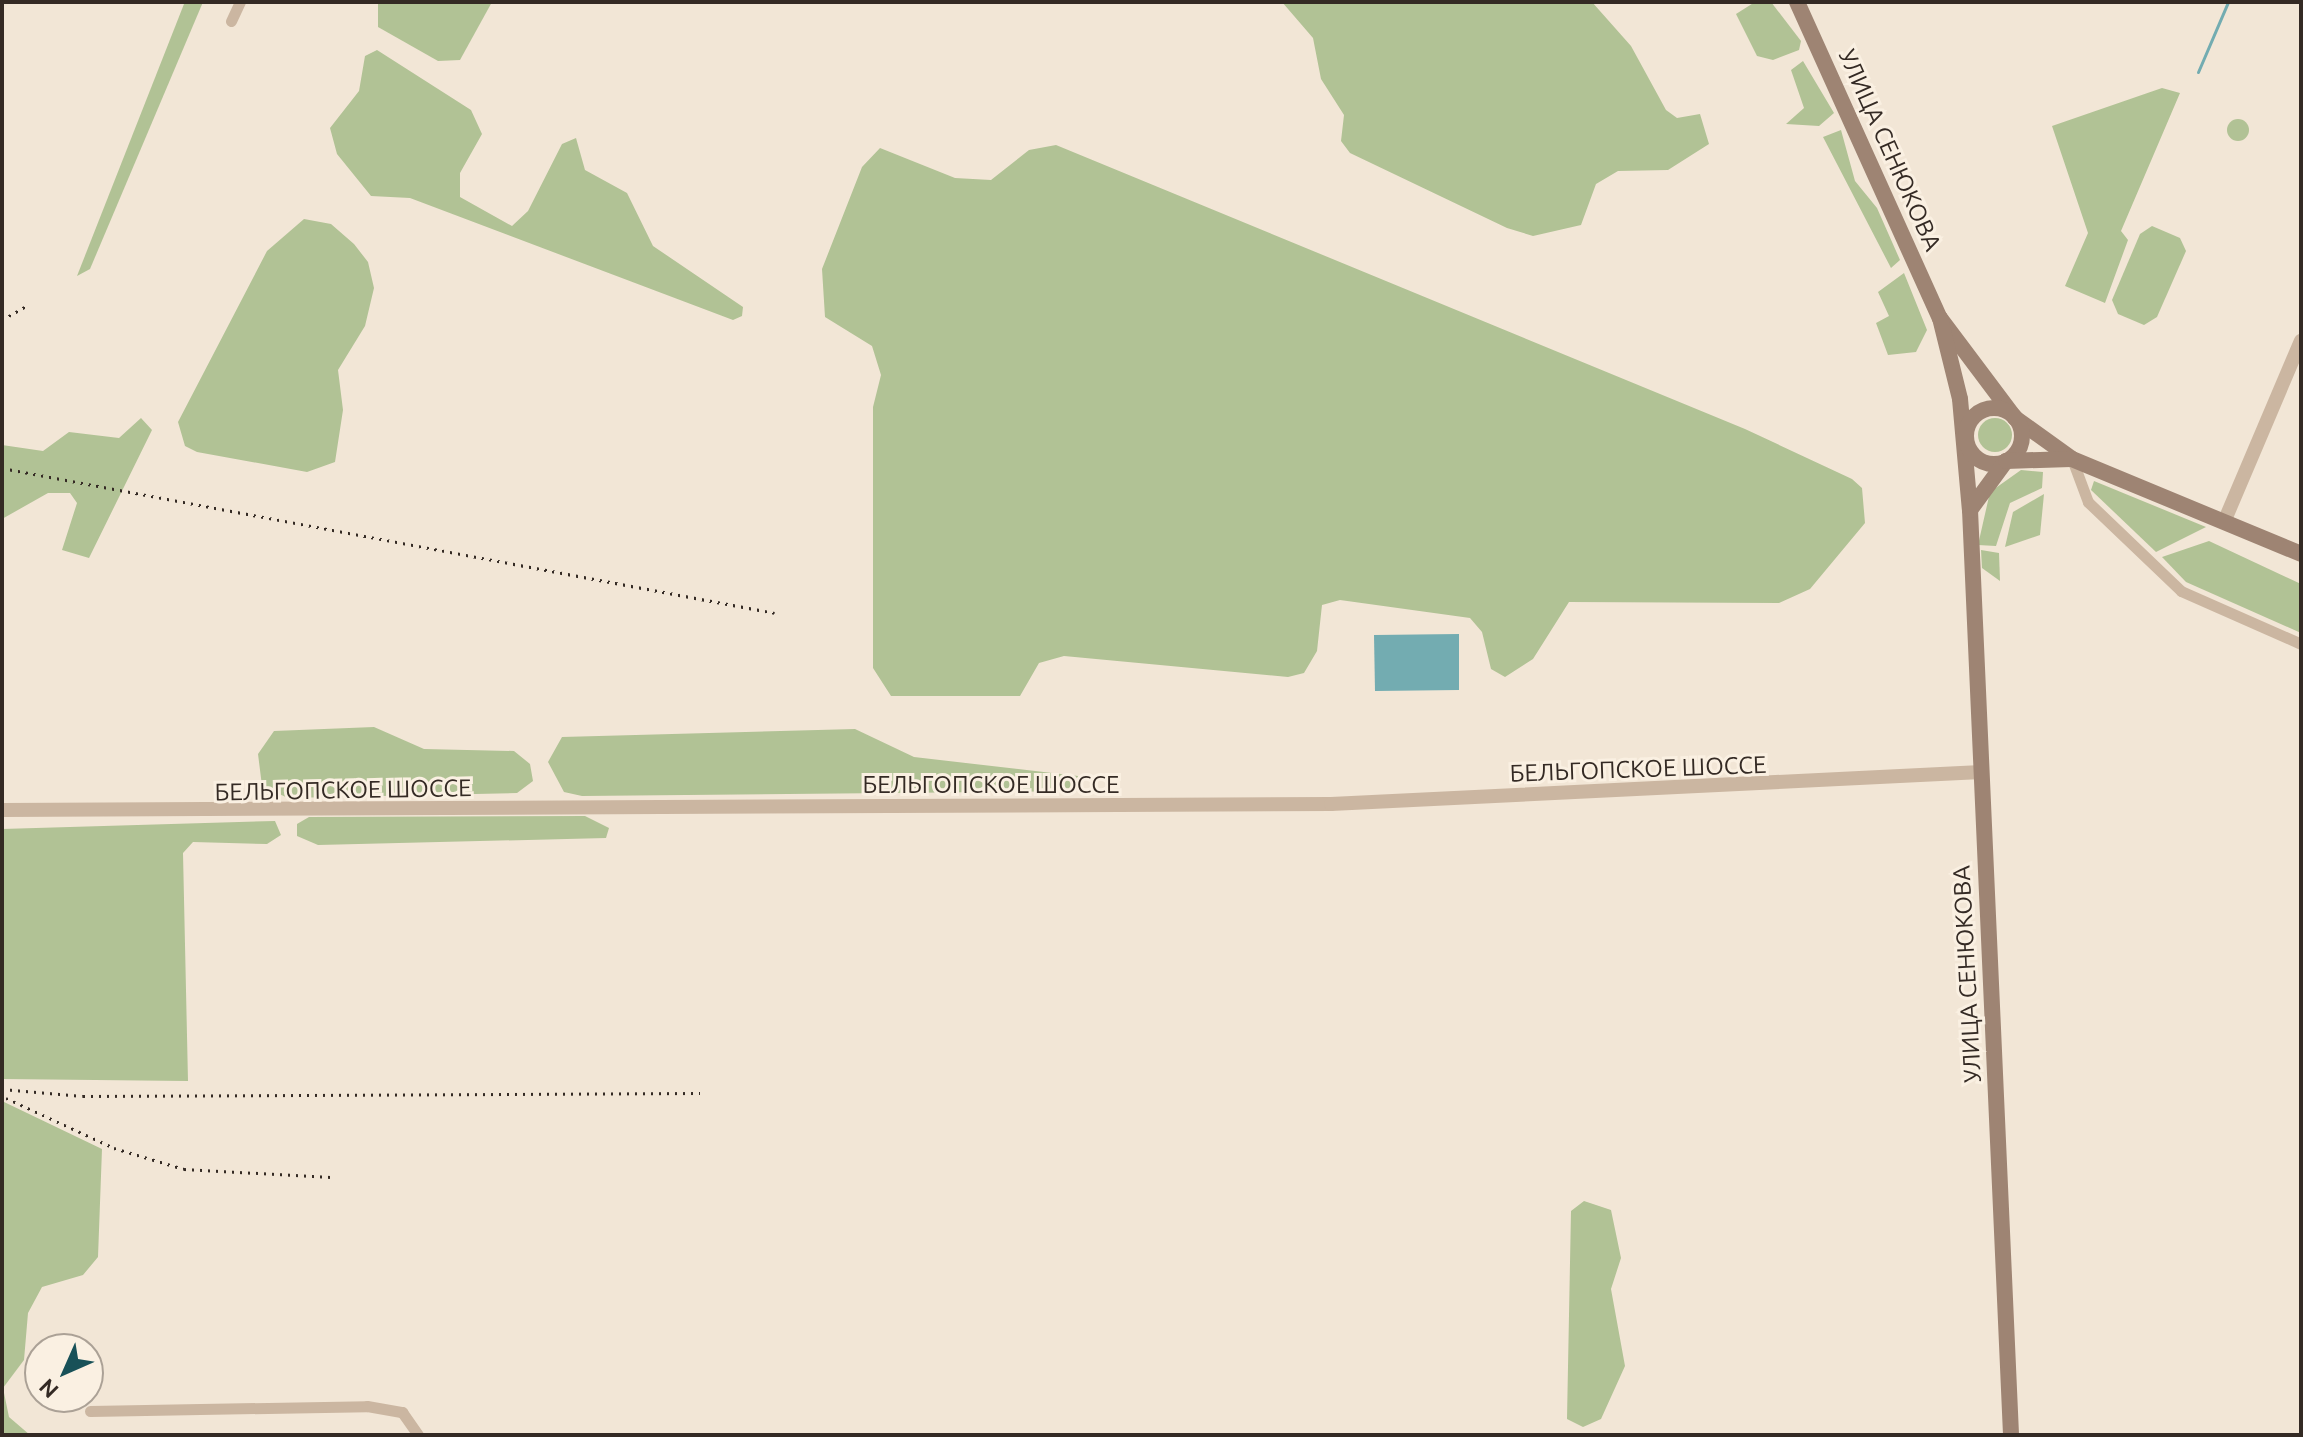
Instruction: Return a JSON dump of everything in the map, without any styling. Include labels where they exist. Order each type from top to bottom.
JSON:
[{"type":"main road","name":"УЛИЦА СЕНЮКОВА","points":[[1797,2],[1940,318],[2015,418]]},
{"type":"main road","name":"УЛИЦА СЕНЮКОВА","points":[[1940,318],[1965,440],[1970,510],[2011,1435]]},
{"type":"main road","points":[[2072,459],[1981,462],[1965,440],[1982,410],[2000,408],[2072,459],[2301,554]]},
{"type":"main road","points":[[1970,510],[2021,445],[2015,418]]},
{"type":"street","points":[[231,21],[240,2]]},
{"type":"street","points":[[2224,522],[2301,341]]},
{"type":"street","points":[[2072,459],[2088,502],[2181,591],[2301,644]]},
{"type":"street","name":"БЕЛЬГОПСКОЕ ШОССЕ","points":[[2,810],[1331,804],[1981,772]]},
{"type":"street","points":[[104,1411],[367,1406],[402,1412],[418,1435]]},
{"type":"green space","points":[[203,2],[90,269],[77,276],[184,4]]},
{"type":"green space","points":[[378,2],[492,2],[460,60],[438,61],[378,27]]},
{"type":"green space","points":[[1282,2],[1592,2],[1631,46],[1666,110],[1677,118],[1700,114],[1709,144],[1668,170],[1618,171],[1596,184],[1581,225],[1533,236],[1507,228],[1350,153],[1341,141],[1344,115],[1321,79],[1313,38]]},
{"type":"green space","points":[[1755,2],[1771,2],[1801,41],[1799,50],[1773,60],[1757,56],[1736,14]]},
{"type":"green space","points":[[377,50],[471,110],[482,134],[460,173],[460,197],[512,226],[528,211],[562,144],[576,138],[585,170],[627,193],[653,246],[743,307],[742,316],[733,320],[410,198],[371,196],[337,154],[330,128],[359,91],[365,56]]},
{"type":"green space","points":[[1803,61],[1834,113],[1819,126],[1786,124],[1804,108],[1791,70]]},
{"type":"green space","points":[[2162,88],[2180,93],[2121,231],[2128,240],[2105,303],[2065,286],[2088,233],[2052,126]]},
{"type":"green space","points":[[2238,119],[2246,122],[2249,130],[2246,138],[2238,141],[2230,138],[2227,130],[2230,122]]},
{"type":"green space","points":[[1841,130],[1855,181],[1877,208],[1900,260],[1891,268],[1823,137]]},
{"type":"green space","points":[[1056,145],[1745,429],[1852,479],[1862,488],[1865,523],[1810,589],[1779,603],[1569,602],[1533,659],[1505,677],[1491,669],[1482,632],[1470,618],[1340,600],[1322,605],[1317,651],[1304,673],[1288,677],[1064,656],[1039,663],[1020,696],[891,696],[873,668],[873,407],[881,375],[872,346],[825,317],[822,269],[862,167],[880,148],[955,178],[991,180],[1029,150]]},
{"type":"green space","points":[[304,219],[331,224],[354,244],[368,262],[374,288],[365,326],[338,370],[343,410],[335,462],[307,472],[197,452],[185,446],[178,422],[267,251]]},
{"type":"green space","points":[[2152,226],[2180,238],[2186,251],[2157,317],[2144,325],[2118,314],[2112,300],[2140,234]]},
{"type":"green space","points":[[1904,273],[1927,330],[1916,352],[1888,355],[1876,323],[1889,316],[1878,292]]},
{"type":"green space","points":[[141,418],[152,430],[89,558],[62,550],[77,503],[70,493],[48,493],[2,519],[2,445],[43,451],[69,432],[119,438]]},
{"type":"green space","points":[[1995,418],[2007,423],[2012,435],[2007,447],[1995,452],[1983,447],[1978,435],[1983,423]]},
{"type":"green space","points":[[2021,470],[2043,472],[2042,488],[2010,503],[1996,546],[1978,545],[1990,492]]},
{"type":"green space","points":[[2094,481],[2206,527],[2156,552],[2091,490]]},
{"type":"green space","points":[[2044,494],[2040,535],[2005,547],[2013,512]]},
{"type":"green space","points":[[2209,541],[2301,584],[2301,633],[2186,582],[2162,557]]},
{"type":"green space","points":[[1981,550],[1999,553],[2000,581],[1982,568]]},
{"type":"green space","points":[[374,727],[424,749],[514,751],[530,764],[533,781],[517,793],[288,798],[262,786],[258,754],[274,731]]},
{"type":"green space","points":[[855,729],[914,757],[1078,776],[1085,791],[582,796],[564,792],[548,762],[562,737]]},
{"type":"green space","points":[[585,816],[609,828],[606,838],[318,845],[297,836],[297,824],[309,817]]},
{"type":"green space","points":[[275,821],[281,835],[267,844],[193,842],[183,853],[188,1081],[2,1079],[2,829]]},
{"type":"green space","points":[[2,1101],[102,1149],[98,1257],[83,1275],[42,1287],[28,1313],[24,1360],[3,1388],[9,1417],[30,1435],[2,1435]]},
{"type":"green space","points":[[1584,1201],[1611,1210],[1621,1258],[1611,1289],[1625,1366],[1601,1419],[1583,1427],[1567,1419],[1571,1211]]},
{"type":"water","points":[[1459,634],[1459,690],[1375,691],[1374,635]]},
{"type":"waterway","points":[[2198,72],[2228,2]]},
{"type":"railway","points":[[2,320],[26,306]]},
{"type":"railway","points":[[2,468],[775,613]]},
{"type":"railway","points":[[2,1089],[83,1096],[700,1093]]},
{"type":"railway","points":[[6,1098],[114,1148],[184,1169],[331,1177]]}]
